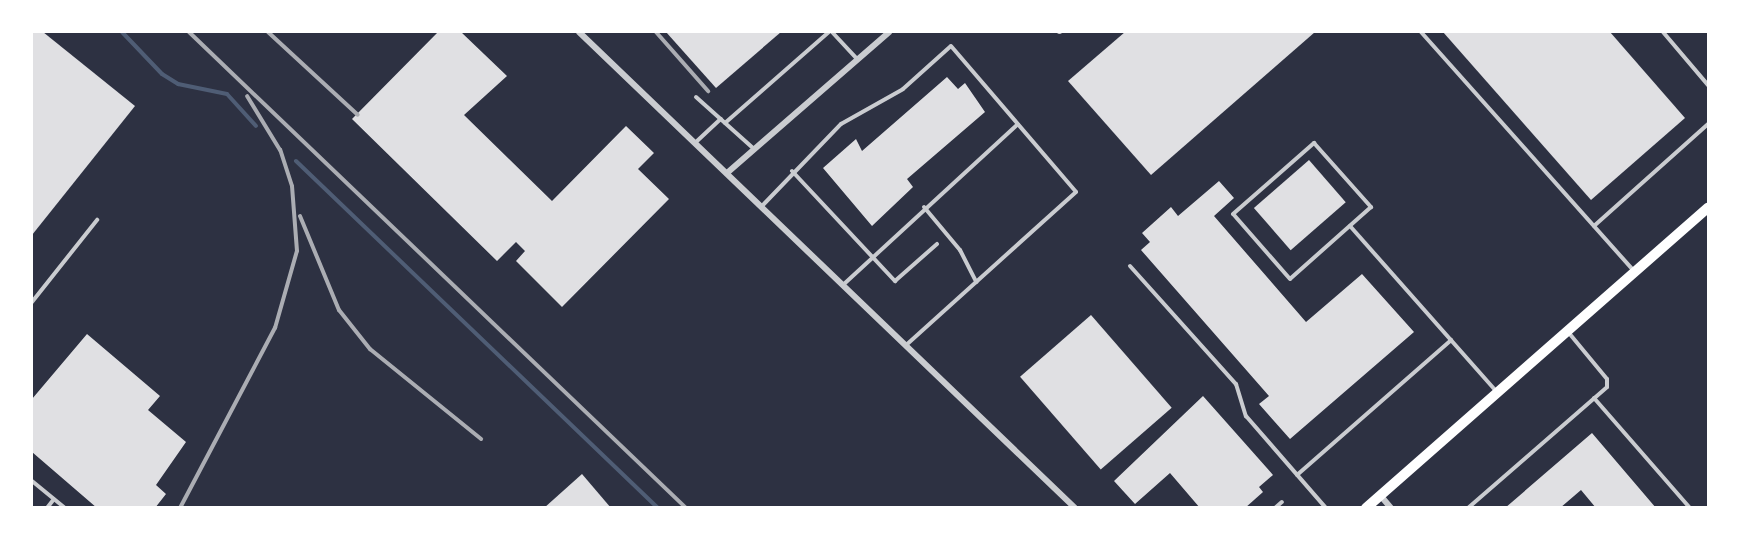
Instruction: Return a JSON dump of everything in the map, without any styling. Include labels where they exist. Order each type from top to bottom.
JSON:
[{"type":"main road","points":[[1366,507],[1708,208]]},
{"type":"street","points":[[579,32],[1075,507]]},
{"type":"street","points":[[727,173],[889,32]]},
{"type":"street","points":[[1380,495],[1391,507]]},
{"type":"lane","points":[[725,123],[831,32],[857,59]]},
{"type":"lane","points":[[1421,32],[1635,272]]},
{"type":"lane","points":[[1663,32],[1708,85]]},
{"type":"lane","points":[[762,206],[792,171],[841,124],[903,89],[951,46],[1076,192],[907,344]]},
{"type":"lane","points":[[696,97],[754,149]]},
{"type":"lane","points":[[696,142],[720,118]]},
{"type":"lane","points":[[844,284],[870,256],[1018,124]]},
{"type":"lane","points":[[1594,226],[1708,124]]},
{"type":"lane","points":[[1314,143],[1371,207],[1350,226],[1290,279],[1233,214],[1314,143]]},
{"type":"lane","points":[[792,171],[895,281],[937,244]]},
{"type":"lane","points":[[924,207],[960,250],[976,282]]},
{"type":"lane","points":[[32,302],[97,220]]},
{"type":"lane","points":[[1350,226],[1498,393]]},
{"type":"lane","points":[[1130,266],[1236,384],[1246,416],[1326,507]]},
{"type":"lane","points":[[1468,507],[1607,387],[1607,379],[1568,331]]},
{"type":"lane","points":[[1297,475],[1451,340]]},
{"type":"lane","points":[[1594,398],[1690,507]]},
{"type":"lane","points":[[32,483],[65,507]]},
{"type":"lane","points":[[47,507],[54,499]]},
{"type":"lane","points":[[1275,507],[1282,502]]},
{"type":"building","points":[[32,32],[43,32],[135,106],[32,235]]},
{"type":"building","points":[[438,32],[461,32],[507,76],[464,115],[552,201],[626,126],[654,153],[638,169],[669,199],[562,307],[516,261],[525,251],[516,242],[497,261],[352,119]]},
{"type":"building","points":[[666,32],[781,32],[716,88]]},
{"type":"building","points":[[1125,32],[1315,32],[1151,175],[1068,81]]},
{"type":"building","points":[[1443,32],[1610,32],[1685,118],[1591,200]]},
{"type":"building","points":[[947,77],[958,89],[965,83],[985,112],[907,179],[913,187],[872,226],[823,168],[856,139],[862,151]]},
{"type":"building","points":[[1309,160],[1346,202],[1291,250],[1254,208]]},
{"type":"building","points":[[1219,181],[1234,198],[1214,216],[1306,322],[1362,274],[1414,332],[1290,439],[1259,404],[1269,396],[1141,250],[1150,242],[1142,233],[1171,207],[1178,216]]},
{"type":"building","points":[[1091,315],[1172,408],[1101,469],[1020,377]]},
{"type":"building","points":[[87,334],[160,396],[148,410],[186,442],[156,485],[166,494],[155,508],[97,508],[32,452],[32,399]]},
{"type":"building","points":[[1203,396],[1273,475],[1259,487],[1263,492],[1245,508],[1200,508],[1170,473],[1135,504],[1114,481]]},
{"type":"building","points":[[1592,433],[1656,508],[1596,508],[1581,490],[1560,508],[1505,508]]},
{"type":"building","points":[[582,474],[611,508],[544,508]]},
{"type":"waterway","points":[[122,32],[162,74],[178,84],[227,94],[256,126]]},
{"type":"waterway","points":[[296,161],[658,508]]},
{"type":"railway","points":[[189,32],[686,508]]},
{"type":"railway","points":[[268,32],[358,115]]},
{"type":"railway","points":[[656,32],[708,91]]},
{"type":"railway","points":[[180,508],[275,328],[297,251],[292,186],[280,150],[247,96]]},
{"type":"railway","points":[[300,216],[339,310],[370,349],[481,439]]}]
